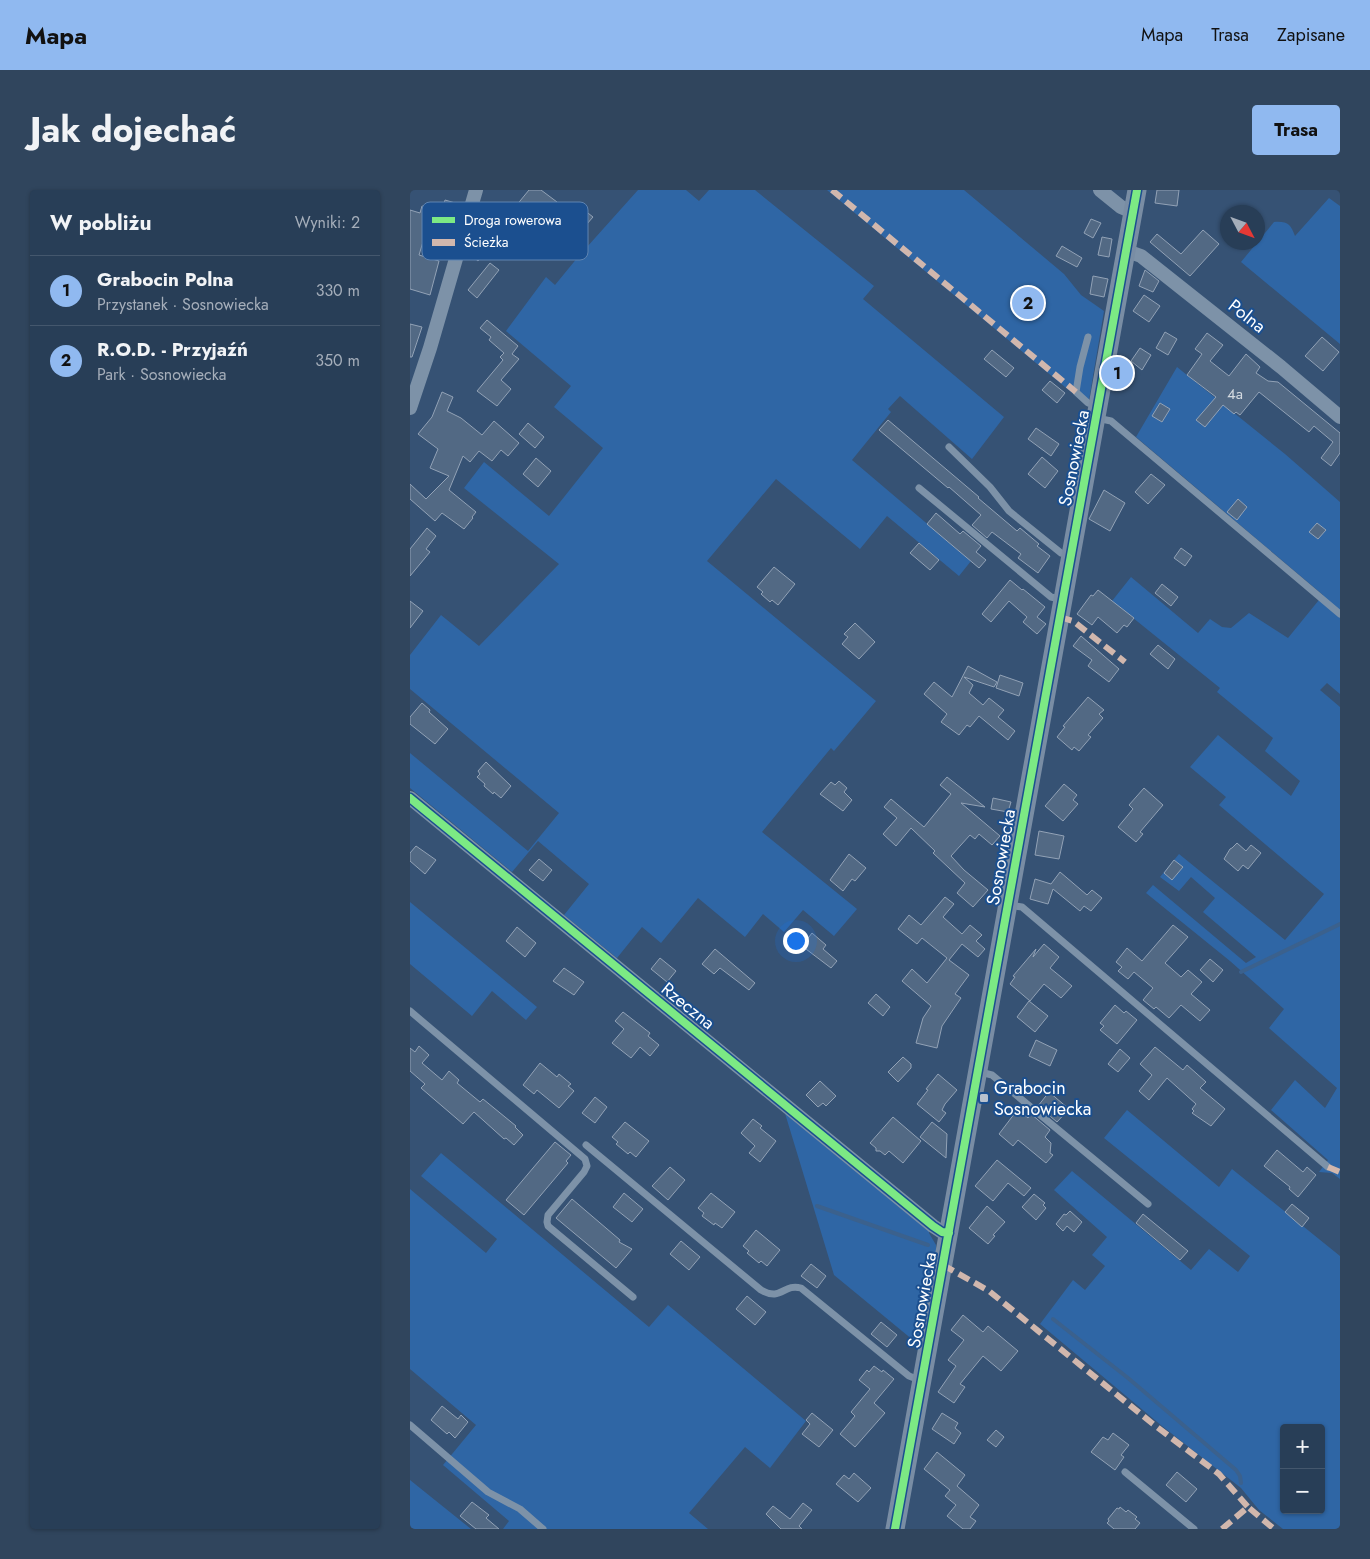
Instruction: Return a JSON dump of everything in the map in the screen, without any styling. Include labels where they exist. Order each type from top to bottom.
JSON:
[{"type":"street","points":[[472,202],[476,190]]},
{"type":"street","points":[[1100,190],[1121,207],[1133,212]]},
{"type":"street","name":"Sosnowiecka","points":[[895,1529],[1137,190]]},
{"type":"street","name":"Polna","points":[[1127,251],[1141,256],[1281,367],[1340,417]]},
{"type":"street","points":[[410,408],[456,260]]},
{"type":"street","name":"Rzeczna","points":[[410,798],[933,1226],[949,1234]]},
{"type":"lane","points":[[1088,337],[1076,392],[1340,614]]},
{"type":"lane","points":[[948,447],[990,486],[1010,511],[1061,554],[1071,555]]},
{"type":"lane","points":[[919,488],[1051,597],[1063,600]]},
{"type":"lane","points":[[1008,905],[1022,907],[1328,1167]]},
{"type":"lane","points":[[410,1011],[584,1159],[587,1166],[584,1172],[548,1215],[548,1226],[633,1297]]},
{"type":"lane","points":[[977,1071],[992,1074],[1148,1204]]},
{"type":"lane","points":[[586,1145],[761,1290],[775,1295],[791,1287],[801,1288],[909,1376],[922,1382]]},
{"type":"lane","points":[[410,1425],[488,1492],[520,1509],[543,1529]]},
{"type":"lane","points":[[1124,1472],[1194,1529]]},
{"type":"shaded area","points":[[638,190],[686,190],[699,201],[709,190],[755,190],[874,286],[863,299],[1004,417],[972,459],[900,396],[888,409],[891,412],[852,460],[971,561],[959,576],[887,516],[860,549],[776,479],[707,561],[876,701],[834,751],[831,748],[762,832],[857,909],[834,936],[803,910],[784,932],[763,914],[745,937],[698,898],[661,943],[642,927],[617,958],[564,915],[589,884],[538,841],[512,872],[410,788],[410,753],[528,851],[559,813],[410,689],[410,655],[441,615],[479,646],[559,564],[464,488],[484,462],[549,516],[603,448],[554,407],[571,386],[506,331],[546,277],[555,285],[576,260],[588,260],[588,246]]},
{"type":"shaded area","points":[[827,190],[964,190],[1064,274],[1081,295],[1104,311],[1088,406]]},
{"type":"shaded area","points":[[1329,198],[1340,206],[1340,344],[1241,262],[1251,250],[1265,250],[1265,233],[1274,222],[1288,224],[1295,236]]},
{"type":"shaded area","points":[[1177,367],[1285,454],[1340,502],[1340,694],[1327,683],[1320,690],[1340,707],[1340,1179],[1332,1173],[1319,1172],[1328,1160],[1271,1110],[1295,1080],[1325,1108],[1337,1088],[1269,1028],[1284,1009],[1230,961],[1146,893],[1153,885],[1246,963],[1256,957],[1203,912],[1215,898],[1191,877],[1179,891],[1160,877],[1179,854],[1285,940],[1324,894],[1219,805],[1226,797],[1190,767],[1218,735],[1291,796],[1300,781],[1265,751],[1273,738],[1217,692],[1220,688],[1112,601],[1131,577],[1198,633],[1210,619],[1222,627],[1231,628],[1249,613],[1288,638],[1323,595],[1136,437]]},
{"type":"shaded area","points":[[410,902],[537,1007],[526,1020],[492,991],[472,1016],[410,964]]},
{"type":"shaded area","points":[[784,1110],[930,1230],[929,1233],[936,1245],[936,1253],[919,1345],[834,1275]]},
{"type":"shaded area","points":[[1127,1110],[1219,1187],[1232,1169],[1340,1256],[1340,1529],[1283,1529],[1259,1510],[1241,1488],[1162,1426],[1040,1324],[1073,1280],[1085,1290],[1105,1266],[1092,1255],[1107,1237],[1054,1190],[1072,1171],[1191,1270],[1209,1249],[1238,1272],[1250,1256],[1104,1138]]},
{"type":"shaded area","points":[[441,1153],[649,1327],[668,1305],[806,1421],[770,1468],[745,1447],[689,1513],[708,1529],[503,1529],[509,1521],[443,1465],[476,1425],[410,1369],[410,1189],[486,1253],[497,1239],[421,1176]]},
{"type":"shaded area","points":[[410,1480],[471,1529],[410,1529]]},
{"type":"building","points":[[529,190],[541,190],[557,202],[519,202]]},
{"type":"building","points":[[1157,190],[1179,190],[1177,206],[1155,203]]},
{"type":"building","points":[[422,206],[422,245],[419,255],[422,256],[422,260],[439,261],[430,295],[410,289],[410,210],[420,213]]},
{"type":"building","points":[[588,213],[593,217],[588,223]]},
{"type":"building","points":[[1091,219],[1101,223],[1093,238],[1084,233]]},
{"type":"building","points":[[1203,230],[1219,244],[1190,276],[1150,242],[1157,234],[1181,254]]},
{"type":"building","points":[[1102,237],[1112,239],[1109,257],[1098,255]]},
{"type":"building","points":[[1062,246],[1082,258],[1077,267],[1056,256]]},
{"type":"building","points":[[490,263],[499,270],[477,298],[468,290]]},
{"type":"building","points":[[1145,270],[1159,281],[1153,292],[1139,286]]},
{"type":"building","points":[[1093,276],[1108,279],[1104,297],[1090,294]]},
{"type":"building","points":[[1144,295],[1160,306],[1149,322],[1133,311]]},
{"type":"building","points":[[487,320],[518,346],[512,354],[519,359],[501,380],[511,389],[497,406],[477,391],[503,360],[500,357],[504,353],[489,340],[491,337],[480,328]]},
{"type":"building","points":[[410,324],[422,327],[412,357],[410,357]]},
{"type":"building","points":[[1165,332],[1177,339],[1168,355],[1156,348]]},
{"type":"building","points":[[1207,333],[1223,345],[1210,361],[1229,376],[1246,354],[1260,367],[1256,373],[1268,381],[1278,382],[1340,433],[1340,453],[1331,466],[1321,458],[1333,442],[1314,426],[1309,432],[1259,392],[1240,415],[1236,412],[1234,414],[1223,405],[1205,427],[1196,420],[1216,397],[1187,375],[1202,354],[1195,349]]},
{"type":"building","points":[[1322,337],[1339,352],[1323,371],[1305,356]]},
{"type":"building","points":[[1140,348],[1151,355],[1142,370],[1131,361]]},
{"type":"building","points":[[992,350],[1014,368],[1006,377],[984,359]]},
{"type":"building","points":[[1050,381],[1065,393],[1057,403],[1042,390]]},
{"type":"building","points":[[442,392],[453,397],[447,411],[461,418],[482,435],[494,421],[519,443],[508,456],[501,450],[492,461],[479,451],[470,462],[463,456],[449,490],[476,512],[464,529],[442,513],[435,521],[410,499],[410,484],[426,499],[449,476],[430,468],[438,449],[418,434],[432,417]]},
{"type":"building","points":[[1160,403],[1170,409],[1162,422],[1152,416]]},
{"type":"building","points":[[888,420],[1017,531],[1020,528],[1039,544],[1037,546],[1050,556],[1038,573],[1018,558],[1021,554],[992,532],[987,538],[972,525],[981,515],[879,430]]},
{"type":"building","points":[[528,423],[544,437],[535,448],[519,434]]},
{"type":"building","points":[[1036,428],[1059,444],[1051,456],[1028,439]]},
{"type":"building","points":[[1042,457],[1058,471],[1045,488],[1028,474]]},
{"type":"building","points":[[536,458],[551,471],[538,487],[523,474]]},
{"type":"building","points":[[1151,474],[1165,485],[1148,504],[1135,492]]},
{"type":"building","points":[[1104,490],[1125,503],[1110,531],[1089,519]]},
{"type":"building","points":[[1238,499],[1247,507],[1237,520],[1227,512]]},
{"type":"building","points":[[936,513],[960,534],[963,531],[981,546],[976,552],[986,560],[979,568],[927,524]]},
{"type":"building","points":[[1317,523],[1326,530],[1318,539],[1309,532]]},
{"type":"building","points":[[427,528],[436,536],[426,549],[430,552],[410,576],[410,549]]},
{"type":"building","points":[[919,543],[939,560],[930,570],[910,553]]},
{"type":"building","points":[[1181,548],[1192,556],[1185,566],[1174,558]]},
{"type":"building","points":[[774,567],[795,584],[778,605],[772,600],[770,602],[761,594],[763,592],[757,587]]},
{"type":"building","points":[[1010,580],[1045,607],[1037,617],[1046,624],[1037,634],[1023,622],[1027,617],[1009,601],[991,622],[982,614]]},
{"type":"building","points":[[1162,584],[1178,597],[1171,606],[1155,593]]},
{"type":"building","points":[[1098,590],[1134,618],[1127,627],[1124,625],[1117,633],[1098,617],[1092,625],[1077,614],[1091,595],[1093,596]]},
{"type":"building","points":[[410,601],[423,611],[410,628]]},
{"type":"building","points":[[855,623],[875,642],[859,659],[842,644],[848,637],[844,634]]},
{"type":"building","points":[[1081,636],[1119,669],[1109,682],[1088,666],[1092,660],[1073,646]]},
{"type":"building","points":[[1158,645],[1175,659],[1168,669],[1150,654]]},
{"type":"building","points":[[968,666],[997,682],[994,687],[964,677],[973,685],[969,693],[983,705],[989,698],[1004,710],[998,717],[1015,731],[1008,740],[979,716],[970,727],[967,725],[959,735],[941,722],[947,714],[924,694],[934,682],[952,697]]},
{"type":"building","points":[[1000,675],[1023,683],[1019,696],[996,688]]},
{"type":"building","points":[[1088,697],[1104,710],[1099,714],[1103,718],[1088,735],[1091,737],[1079,751],[1074,747],[1072,750],[1057,737],[1065,727],[1063,726]]},
{"type":"building","points":[[422,703],[448,729],[435,744],[410,724],[410,717]]},
{"type":"building","points":[[486,762],[511,786],[501,798],[494,792],[493,794],[477,777],[480,774],[478,771]]},
{"type":"building","points":[[947,777],[985,807],[961,803],[1000,836],[992,845],[979,834],[975,839],[970,835],[951,856],[964,870],[988,890],[973,907],[957,893],[965,883],[933,853],[935,851],[911,828],[896,846],[883,834],[897,818],[884,807],[891,799],[924,827],[951,794],[940,785]]},
{"type":"building","points":[[839,781],[847,788],[844,792],[852,800],[843,811],[820,794],[831,782],[835,785]]},
{"type":"building","points":[[1064,784],[1077,795],[1073,800],[1078,804],[1063,821],[1045,806]]},
{"type":"building","points":[[1144,788],[1163,805],[1140,832],[1143,834],[1136,842],[1118,827],[1133,809],[1129,805]]},
{"type":"building","points":[[993,798],[1011,802],[1008,812],[991,809]]},
{"type":"building","points":[[1039,831],[1064,836],[1059,859],[1035,855]]},
{"type":"building","points":[[1237,843],[1246,851],[1251,845],[1261,853],[1248,869],[1243,865],[1238,871],[1224,859],[1230,849]]},
{"type":"building","points":[[416,846],[436,860],[425,874],[410,861],[410,853]]},
{"type":"building","points":[[849,854],[866,868],[855,881],[852,879],[843,891],[830,880]]},
{"type":"building","points":[[539,859],[552,870],[543,881],[529,870]]},
{"type":"building","points":[[1174,860],[1183,867],[1172,880],[1164,873]]},
{"type":"building","points":[[1060,872],[1087,895],[1092,890],[1102,898],[1091,911],[1084,906],[1080,911],[1053,889],[1048,904],[1030,899],[1035,879],[1051,884]]},
{"type":"building","points":[[945,897],[954,904],[943,917],[962,934],[970,925],[982,935],[976,941],[985,949],[978,957],[962,944],[949,960],[969,975],[955,994],[961,998],[942,1026],[937,1048],[916,1043],[923,1018],[931,1006],[902,981],[912,969],[927,983],[947,958],[922,938],[917,944],[898,929],[909,915],[921,925]]},
{"type":"building","points":[[1173,925],[1188,937],[1165,963],[1181,977],[1188,970],[1202,982],[1191,994],[1210,1010],[1200,1021],[1181,1005],[1169,1018],[1156,1007],[1154,1009],[1143,1000],[1153,988],[1134,972],[1128,979],[1118,971],[1122,967],[1116,962],[1127,948],[1142,961]]},
{"type":"building","points":[[517,927],[536,943],[525,957],[506,941]]},
{"type":"building","points":[[812,933],[826,945],[823,949],[837,961],[831,968],[802,946]]},
{"type":"building","points":[[1044,944],[1059,957],[1050,968],[1072,986],[1061,998],[1044,984],[1030,1001],[1010,984],[1015,977],[1013,976],[1036,949],[1033,957]]},
{"type":"building","points":[[715,949],[755,983],[749,990],[720,968],[714,974],[702,964]]},
{"type":"building","points":[[660,958],[676,971],[667,982],[651,969]]},
{"type":"building","points":[[1210,959],[1223,970],[1213,982],[1200,970]]},
{"type":"building","points":[[564,968],[584,982],[574,995],[553,981]]},
{"type":"building","points":[[876,994],[890,1007],[883,1016],[868,1003]]},
{"type":"building","points":[[1029,1001],[1048,1016],[1035,1032],[1017,1017]]},
{"type":"building","points":[[1115,1005],[1124,1013],[1126,1011],[1137,1020],[1117,1044],[1100,1030],[1104,1026],[1100,1023]]},
{"type":"building","points":[[623,1012],[650,1033],[648,1036],[659,1045],[650,1056],[640,1047],[631,1058],[612,1043],[624,1029],[615,1021]]},
{"type":"building","points":[[1036,1040],[1057,1050],[1050,1066],[1029,1056]]},
{"type":"building","points":[[419,1046],[429,1055],[422,1063],[442,1080],[449,1071],[459,1080],[457,1083],[480,1102],[483,1099],[516,1126],[523,1135],[514,1145],[506,1138],[504,1139],[474,1112],[463,1124],[421,1088],[425,1084],[410,1071],[410,1048],[415,1052]]},
{"type":"building","points":[[1155,1047],[1183,1070],[1187,1065],[1206,1082],[1200,1088],[1225,1109],[1211,1126],[1192,1113],[1194,1111],[1192,1109],[1196,1104],[1167,1078],[1149,1100],[1139,1091],[1152,1075],[1140,1064]]},
{"type":"building","points":[[1120,1049],[1130,1058],[1118,1072],[1108,1064]]},
{"type":"building","points":[[903,1057],[911,1064],[911,1068],[898,1082],[888,1072]]},
{"type":"building","points":[[540,1063],[557,1077],[559,1074],[571,1084],[568,1086],[574,1091],[559,1108],[537,1090],[534,1094],[523,1085]]},
{"type":"building","points":[[938,1074],[957,1090],[945,1104],[942,1110],[946,1113],[939,1122],[917,1104]]},
{"type":"building","points":[[820,1081],[836,1096],[826,1106],[823,1103],[818,1107],[806,1095]]},
{"type":"building","points":[[1049,1092],[1069,1109],[1057,1122],[1038,1106]]},
{"type":"building","points":[[595,1097],[607,1107],[595,1123],[582,1113]]},
{"type":"building","points":[[1018,1109],[1028,1118],[1031,1114],[1050,1130],[1045,1137],[1051,1143],[1050,1153],[1053,1155],[1046,1163],[1018,1140],[1013,1146],[999,1134]]},
{"type":"building","points":[[893,1117],[921,1141],[903,1163],[889,1151],[885,1155],[880,1151],[876,1151],[876,1148],[870,1143]]},
{"type":"building","points":[[753,1119],[762,1126],[760,1128],[776,1141],[760,1162],[749,1153],[755,1146],[741,1133]]},
{"type":"building","points":[[625,1122],[649,1141],[636,1157],[630,1152],[628,1154],[616,1144],[618,1142],[612,1137]]},
{"type":"building","points":[[932,1122],[947,1134],[946,1158],[920,1137]]},
{"type":"building","points":[[555,1142],[571,1155],[566,1161],[568,1163],[524,1215],[506,1200]]},
{"type":"building","points":[[1277,1150],[1303,1172],[1307,1167],[1316,1175],[1298,1197],[1289,1189],[1290,1187],[1264,1166]]},
{"type":"building","points":[[997,1160],[1031,1188],[1024,1196],[1008,1183],[993,1201],[975,1186]]},
{"type":"building","points":[[670,1167],[685,1180],[668,1200],[652,1186]]},
{"type":"building","points":[[624,1193],[643,1209],[632,1222],[613,1207]]},
{"type":"building","points":[[711,1193],[735,1212],[722,1228],[715,1223],[714,1225],[702,1216],[704,1213],[698,1208]]},
{"type":"building","points":[[1034,1194],[1045,1203],[1043,1205],[1046,1208],[1036,1220],[1022,1207]]},
{"type":"building","points":[[572,1199],[620,1240],[619,1242],[632,1249],[616,1268],[556,1218]]},
{"type":"building","points":[[1292,1204],[1309,1218],[1302,1227],[1285,1212]]},
{"type":"building","points":[[987,1206],[1005,1222],[993,1235],[995,1236],[988,1244],[969,1228]]},
{"type":"building","points":[[1070,1211],[1082,1222],[1074,1232],[1067,1226],[1063,1231],[1056,1224],[1064,1214],[1066,1215]]},
{"type":"building","points":[[1143,1214],[1188,1251],[1180,1260],[1136,1223]]},
{"type":"building","points":[[756,1230],[780,1250],[767,1266],[761,1261],[759,1263],[747,1253],[749,1251],[743,1246]]},
{"type":"building","points":[[681,1241],[700,1257],[689,1270],[670,1254]]},
{"type":"building","points":[[811,1264],[826,1276],[817,1288],[801,1276]]},
{"type":"building","points":[[747,1296],[766,1312],[755,1325],[736,1309]]},
{"type":"building","points":[[963,1315],[983,1332],[988,1326],[1018,1351],[1001,1371],[983,1356],[960,1384],[965,1387],[954,1403],[938,1392],[956,1366],[948,1360],[964,1340],[951,1330]]},
{"type":"building","points":[[881,1322],[897,1335],[887,1347],[871,1334]]},
{"type":"building","points":[[874,1366],[882,1372],[883,1370],[894,1379],[874,1403],[885,1413],[855,1447],[840,1434],[855,1416],[851,1412],[870,1389],[859,1380],[867,1370],[869,1372]]},
{"type":"building","points":[[442,1406],[458,1419],[461,1415],[468,1422],[455,1438],[449,1432],[447,1434],[431,1420]]},
{"type":"building","points":[[812,1413],[833,1430],[819,1447],[802,1434],[810,1424],[806,1420]]},
{"type":"building","points":[[942,1413],[958,1423],[955,1428],[961,1433],[954,1444],[932,1429]]},
{"type":"building","points":[[996,1430],[1004,1437],[996,1447],[987,1440]]},
{"type":"building","points":[[1113,1433],[1129,1445],[1121,1455],[1124,1457],[1115,1470],[1091,1452],[1103,1437],[1108,1440]]},
{"type":"building","points":[[937,1452],[965,1475],[957,1486],[979,1505],[970,1517],[976,1521],[970,1529],[963,1529],[947,1516],[956,1505],[945,1496],[950,1490],[924,1469]]},
{"type":"building","points":[[1177,1472],[1197,1489],[1186,1502],[1166,1485]]},
{"type":"building","points":[[854,1473],[871,1488],[858,1502],[836,1484],[844,1475],[849,1479]]},
{"type":"building","points":[[472,1502],[489,1515],[486,1518],[499,1529],[476,1529],[460,1516]]},
{"type":"building","points":[[803,1503],[812,1510],[799,1526],[802,1529],[781,1529],[766,1514],[773,1506],[790,1519]]},
{"type":"building","points":[[1120,1507],[1137,1517],[1135,1519],[1140,1523],[1135,1529],[1114,1529],[1107,1523],[1108,1519]]},
{"type":"waterway","points":[[1241,972],[1340,924]]},
{"type":"waterway","points":[[817,1206],[928,1245]]},
{"type":"waterway","points":[[1053,1319],[1128,1378],[1236,1470],[1240,1476],[1241,1483]]},
{"type":"marked path","points":[[832,190],[1076,392]]},
{"type":"marked path","points":[[1060,617],[1073,621],[1125,662]]},
{"type":"marked path","points":[[1328,1167],[1340,1172]]},
{"type":"marked path","points":[[943,1265],[989,1291],[1153,1424],[1219,1474],[1248,1507]]},
{"type":"marked path","points":[[1222,1529],[1248,1507],[1274,1529]]},
{"type":"cycle path","points":[[895,1529],[1137,190]]},
{"type":"cycle path","points":[[410,798],[933,1226],[942,1232],[949,1233]]},
{"type":"place","name":"R.O.D. - Przyjaźń","points":[[1028,303]]},
{"type":"place","name":"Grabocin Polna","points":[[1117,373]]},
{"type":"place","name":"Grabocin Sosnowiecka","points":[[984,1098]]}]
